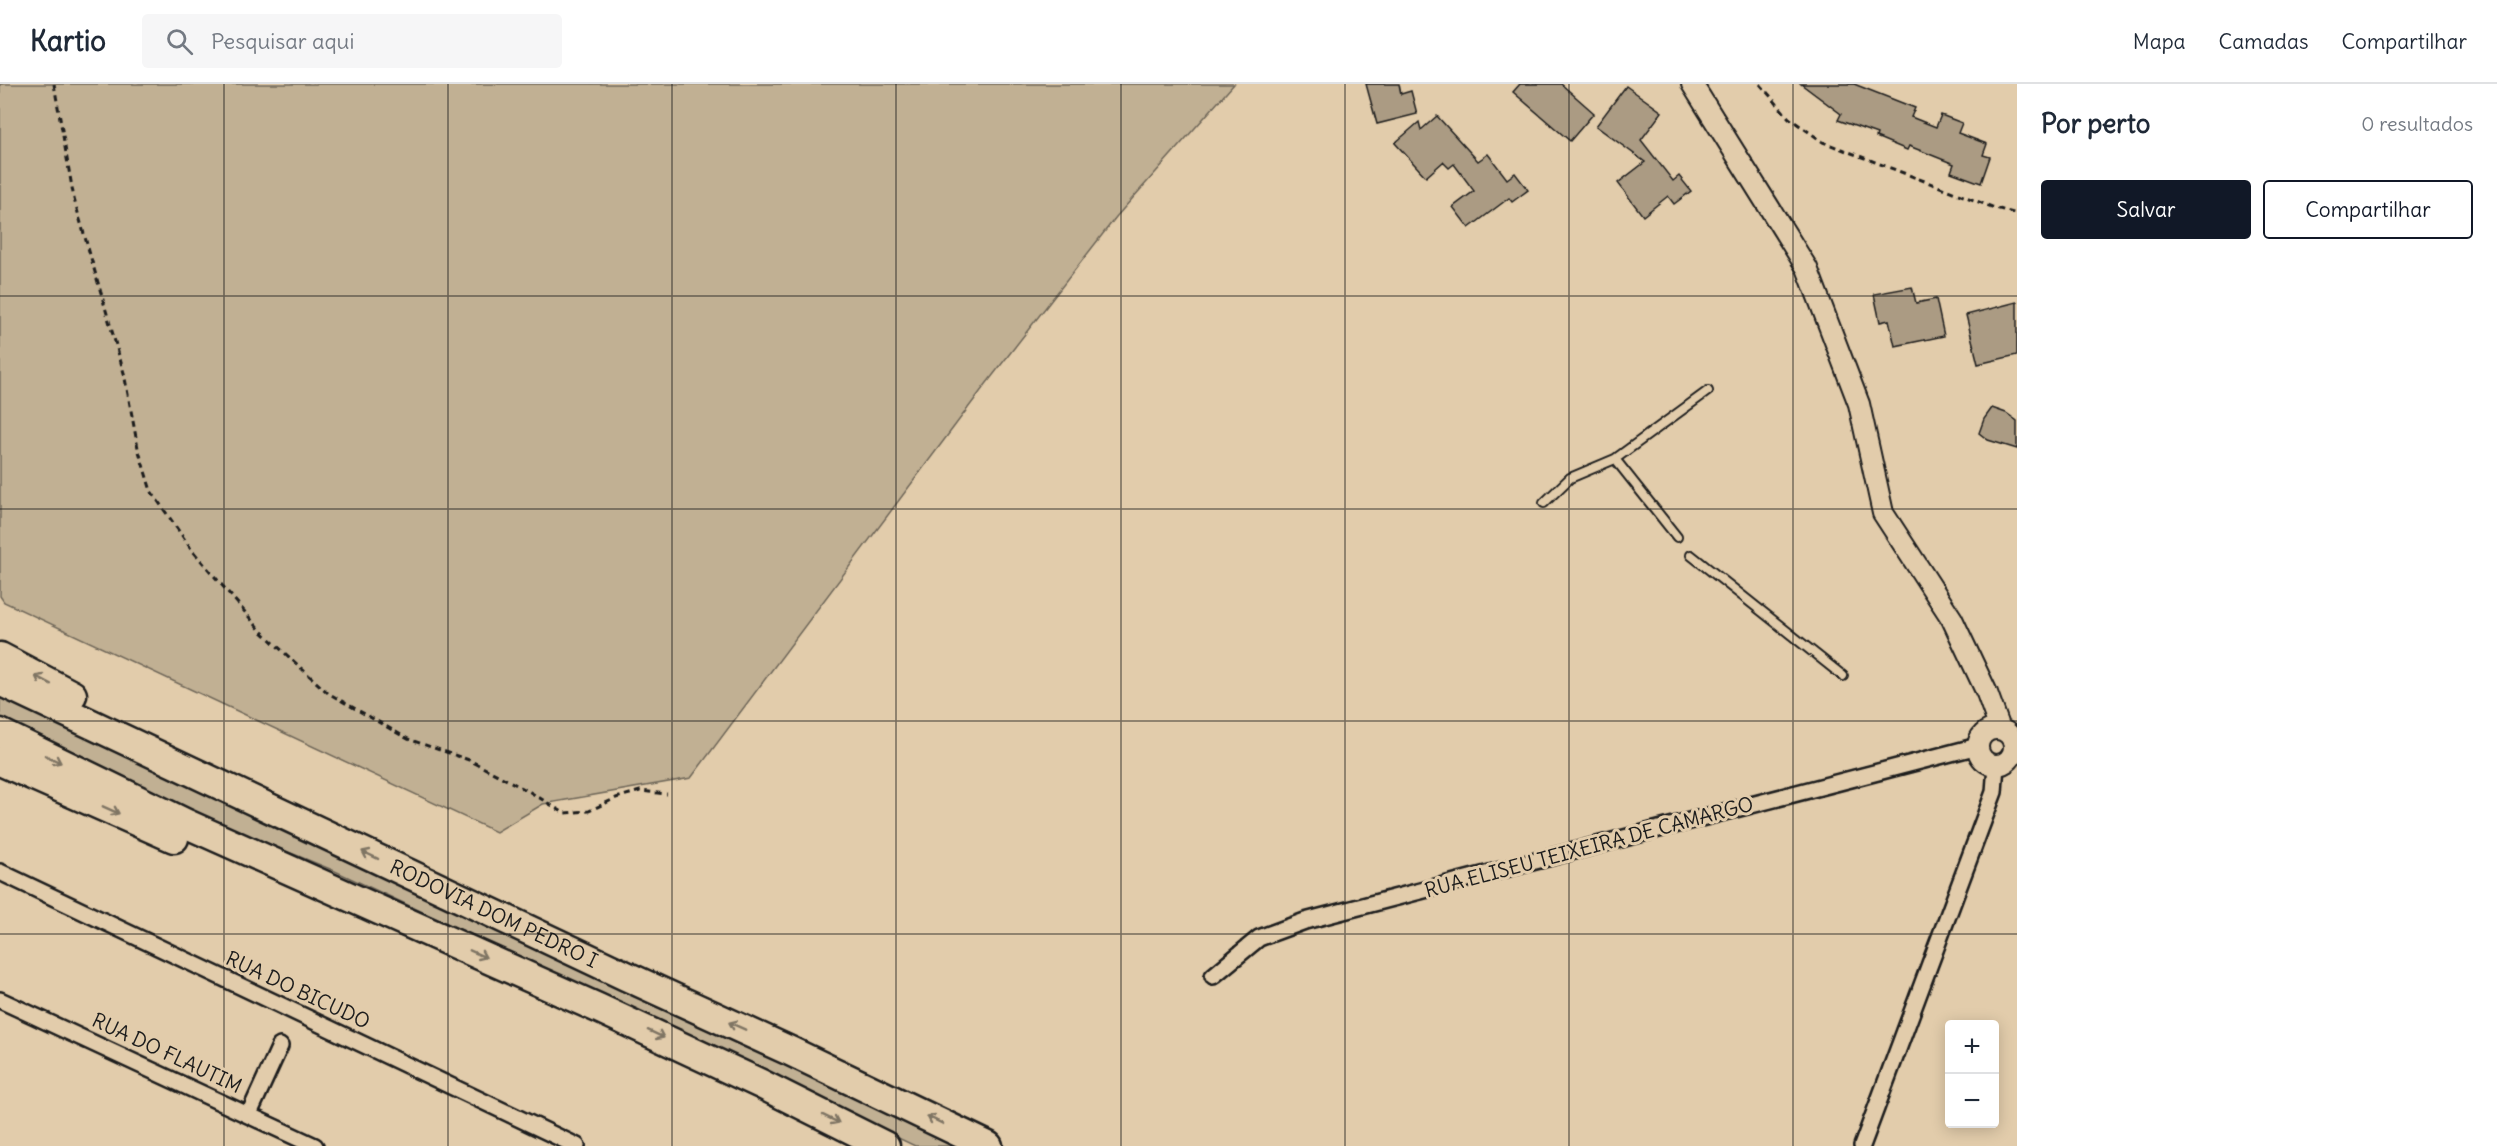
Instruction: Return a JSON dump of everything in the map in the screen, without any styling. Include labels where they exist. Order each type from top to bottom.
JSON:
[{"type":"highway","points":[[0,657],[335,838]]},
{"type":"highway","name":"RODOVIA DOM PEDRO I","points":[[0,681],[605,966],[800,1055],[988,1146]]},
{"type":"highway","name":"RODOVIA DOM PEDRO I","points":[[0,733],[187,824],[598,1008],[885,1146]]},
{"type":"highway","points":[[0,761],[255,874],[448,940]]},
{"type":"street","points":[[1692,84],[1807,268],[1859,404],[1883,513],[1952,619],[1987,693],[2014,742],[2013,755],[2009,761],[1996,765],[1983,759],[1978,746],[1979,740],[1988,730],[2009,734]]},
{"type":"street","name":"RUA ELISEU TEIXEIRA DE CAMARGO","points":[[1213,976],[1259,938],[1305,921],[1978,746]]},
{"type":"street","points":[[1862,1146],[1994,792],[1996,765]]},
{"type":"street","name":"RUA DO BICUDO","points":[[0,872],[578,1146]]},
{"type":"street","name":"RUA DO FLAUTIM","points":[[1,1003],[315,1146]]},
{"type":"street","points":[[249,1114],[280,1046]]},
{"type":"lane","points":[[1544,503],[1570,478],[1615,459],[1708,391]]},
{"type":"lane","points":[[1615,459],[1677,537]]},
{"type":"lane","points":[[1690,555],[1843,676]]},
{"type":"path","points":[[54,84],[74,199],[124,373],[138,448],[151,490],[192,550],[261,631],[328,693],[408,739],[469,760],[564,813],[589,811],[615,798],[640,791],[667,794]]},
{"type":"path","points":[[1760,84],[1789,118],[1823,142],[1992,207],[2017,214]]},
{"type":"shaded area","points":[[0,84],[1234,84],[1116,217],[983,388],[691,778],[543,804],[496,832],[4,602],[0,596]]},
{"type":"shaded area","points":[[0,692],[220,801],[963,1146],[915,1146],[335,871],[210,820],[0,719]]},
{"type":"building","points":[[1366,84],[1399,84],[1401,94],[1411,91],[1417,114],[1377,124]]},
{"type":"building","points":[[1520,84],[1561,84],[1594,113],[1570,141],[1513,92]]},
{"type":"building","points":[[1801,84],[1854,84],[1915,108],[1911,117],[1936,127],[1941,115],[1962,123],[1958,133],[1987,144],[1983,155],[1990,157],[1981,183],[1951,172],[1954,164],[1909,146],[1907,150],[1876,137],[1877,134],[1838,120],[1841,114]]},
{"type":"building","points":[[1626,86],[1662,112],[1641,140],[1673,181],[1679,176],[1691,191],[1674,204],[1668,196],[1643,216],[1618,183],[1645,162],[1596,126]]},
{"type":"building","points":[[1437,116],[1478,161],[1488,154],[1507,179],[1515,173],[1528,190],[1512,202],[1509,198],[1469,228],[1453,207],[1474,191],[1454,164],[1449,168],[1443,162],[1426,177],[1395,143],[1419,122],[1421,130]]},
{"type":"building","points":[[1912,287],[1916,303],[1936,299],[1944,336],[1895,346],[1889,320],[1880,322],[1874,294]]},
{"type":"building","points":[[2017,302],[2017,355],[1978,364],[1966,315]]},
{"type":"building","points":[[1992,408],[2006,413],[2017,421],[2017,449],[1988,440],[1979,433],[1984,419]]}]
